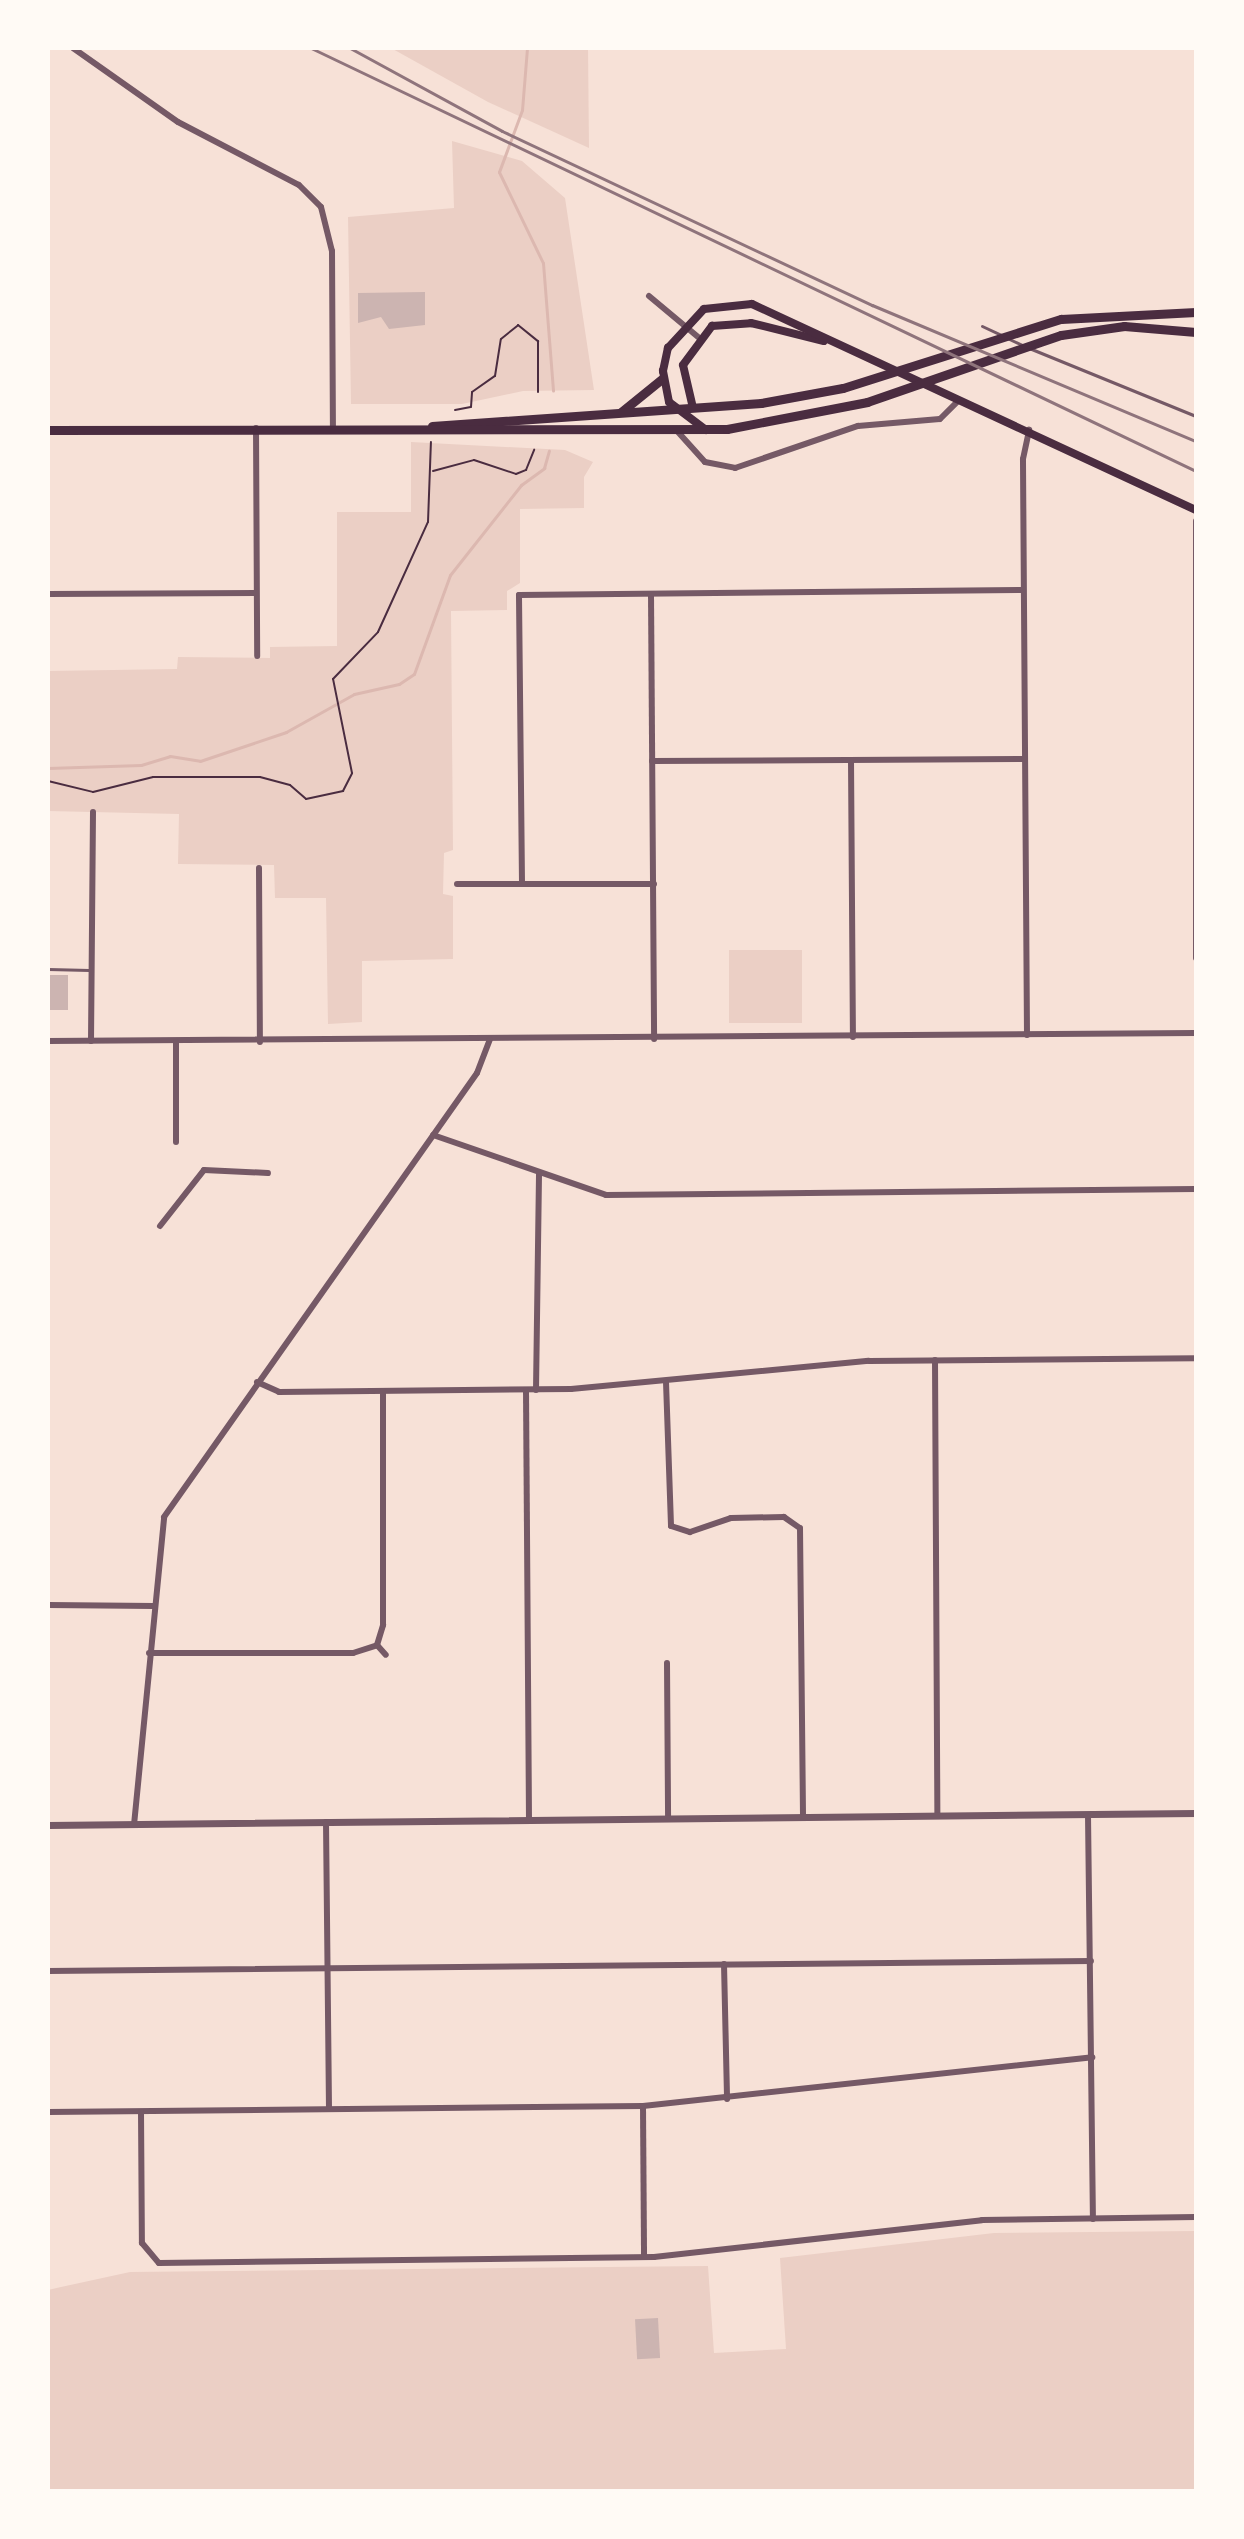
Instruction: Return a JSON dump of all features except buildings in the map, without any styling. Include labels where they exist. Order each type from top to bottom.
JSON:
[{"type":"main road","points":[[707,430],[674,409],[663,378],[668,348],[684,324],[714,305],[752,304],[1196,510]]},
{"type":"main road","points":[[429,427],[782,400],[877,378],[1018,329],[1101,312],[1196,312]]},
{"type":"main road","points":[[693,408],[682,372],[698,337],[738,322],[836,344]]},
{"type":"main road","points":[[48,430],[429,427],[707,430],[797,419],[903,390],[1040,340],[1124,326],[1196,332]]},
{"type":"main road","points":[[621,412],[663,378]]},
{"type":"street","points":[[73,48],[178,122],[299,185],[321,207],[332,251],[333,428]]},
{"type":"street","points":[[649,296],[698,337]]},
{"type":"street","points":[[678,432],[705,462],[735,468],[897,420],[940,419],[958,401]]},
{"type":"street","points":[[256,428],[257,656]]},
{"type":"street","points":[[1027,1035],[1023,590],[1029,430]]},
{"type":"street","points":[[1196,521],[1196,958]]},
{"type":"street","points":[[522,883],[519,595],[1023,590]]},
{"type":"street","points":[[48,594],[256,593]]},
{"type":"street","points":[[651,594],[654,1039]]},
{"type":"street","points":[[652,761],[1025,759]]},
{"type":"street","points":[[851,760],[853,1037]]},
{"type":"street","points":[[91,1041],[93,812]]},
{"type":"street","points":[[259,868],[260,1042]]},
{"type":"street","points":[[457,884],[654,884]]},
{"type":"street","points":[[48,1041],[260,1042],[1196,1033]]},
{"type":"street","points":[[134,1825],[164,1517],[477,1073],[490,1039]]},
{"type":"street","points":[[176,1042],[176,1142]]},
{"type":"street","points":[[433,1135],[606,1195],[1196,1189]]},
{"type":"street","points":[[160,1226],[204,1170],[268,1173]]},
{"type":"street","points":[[536,1390],[539,1174]]},
{"type":"street","points":[[257,1382],[279,1392],[536,1390],[935,1360],[1196,1358]]},
{"type":"street","points":[[935,1360],[937,1816]]},
{"type":"street","points":[[666,1382],[665,1513],[686,1533],[737,1517],[798,1523],[803,1818]]},
{"type":"street","points":[[526,1390],[529,1820]]},
{"type":"street","points":[[377,1645],[383,1625],[383,1391]]},
{"type":"street","points":[[48,1605],[154,1606]]},
{"type":"street","points":[[149,1653],[353,1653],[377,1645]]},
{"type":"street","points":[[377,1645],[386,1655]]},
{"type":"street","points":[[667,1663],[668,1819]]},
{"type":"street","points":[[48,1825],[1196,1813]]},
{"type":"street","points":[[1088,1815],[1093,2219]]},
{"type":"street","points":[[326,1822],[329,2109]]},
{"type":"street","points":[[48,1971],[1091,1961]]},
{"type":"street","points":[[724,1964],[727,2099]]},
{"type":"street","points":[[48,2112],[643,2106],[1092,2057]]},
{"type":"street","points":[[643,2106],[644,2257]]},
{"type":"street","points":[[141,2112],[142,2243],[149,2258],[644,2257],[982,2220],[1196,2217]]},
{"type":"lane","points":[[982,326],[1196,416]]},
{"type":"lane","points":[[48,969],[93,970]]},
{"type":"path","points":[[455,410],[471,407],[472,392],[495,376],[501,339],[518,325],[538,341],[538,392]]},
{"type":"path","points":[[48,781],[93,792],[153,777],[260,777],[319,801],[343,791],[352,773],[333,694],[341,665],[378,632],[428,522],[431,442]]},
{"type":"path","points":[[431,472],[474,460],[516,474],[526,470],[534,450]]},
{"type":"shaded area","points":[[391,48],[588,48],[589,148],[488,102]]},
{"type":"shaded area","points":[[452,141],[522,161],[565,198],[594,390],[523,391],[462,404],[351,404],[348,217],[454,208]]},
{"type":"shaded area","points":[[411,442],[565,450],[593,462],[584,477],[584,508],[520,509],[520,583],[507,591],[507,610],[451,611],[453,850],[444,853],[443,894],[453,896],[453,959],[362,961],[362,1022],[328,1024],[326,898],[275,898],[274,865],[178,864],[179,814],[48,811],[48,671],[177,669],[178,657],[270,658],[270,647],[337,646],[337,512],[411,512]]},
{"type":"shaded area","points":[[729,950],[802,950],[802,1023],[729,1023]]},
{"type":"shaded area","points":[[1196,2231],[1196,2491],[48,2491],[48,2290],[61,2287],[130,2272],[708,2266],[714,2353],[786,2349],[780,2258],[994,2233]]},
{"type":"waterway","points":[[527,48],[522,110],[499,172],[543,263],[553,391]]},
{"type":"waterway","points":[[48,768],[141,765],[170,756],[200,761],[286,732],[354,694],[399,684],[414,674],[450,575],[521,485],[544,468],[549,451]]},
{"type":"railway","points":[[311,48],[1196,471]]},
{"type":"railway","points":[[350,48],[502,131],[872,305],[1196,441]]}]
